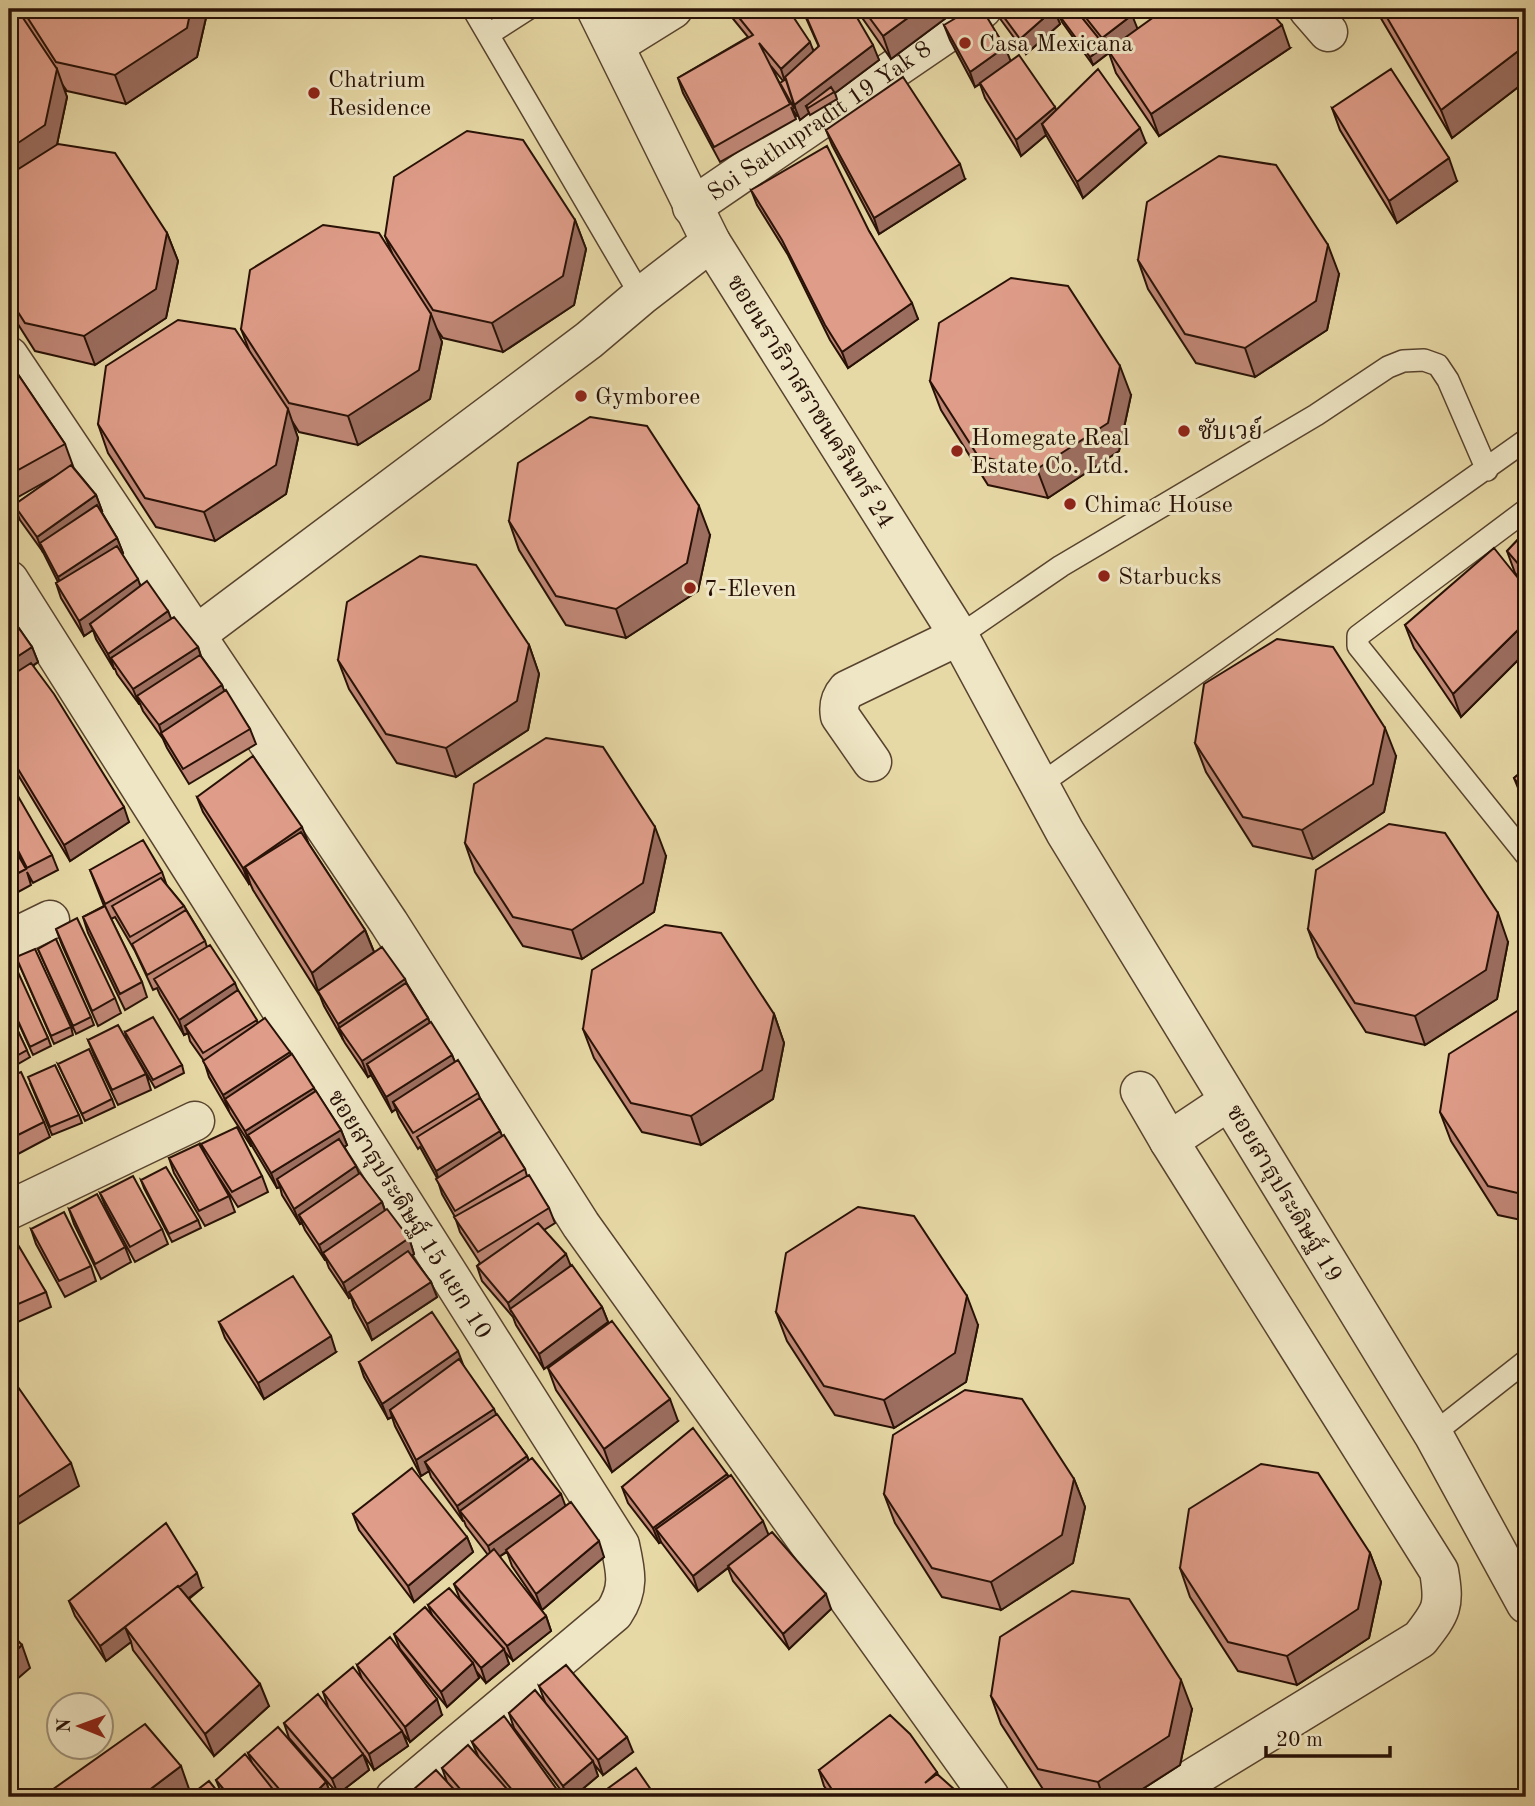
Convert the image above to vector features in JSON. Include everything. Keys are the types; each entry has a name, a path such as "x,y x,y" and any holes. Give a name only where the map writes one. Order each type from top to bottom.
{"street":[{"name":"ซอยนราธิวาสราชนครินทร์ 24","path":"596,9 711,242 959,636 1038,786"},
{"path":"615,45 673,9"},
{"name":"Soi Sathupradit 19 Yak 8","path":"692,207 982,9"},
{"path":"197,634 589,340 711,242"},
{"path":"9,356 389,923 581,1224 990,1797"},
{"name":"ซอยสาธุประดิษฐ์ 15 แยก 10","path":"9,580 620,1545 626,1572 623,1599 614,1613 395,1797"},
{"path":"872,762 839,716 838,708 842,696 847,690 959,636"},
{"name":"ซอยสาธุประดิษฐ์ 19","path":"1038,786 1433,1434 1526,1604"},
{"path":"9,940 50,920"},
{"path":"1140,1091 1168,1141 1439,1571 1444,1597 1437,1617 1420,1639 1162,1797"},
{"path":"1168,1141 1229,1101"},
{"path":"9,1210 195,1121"}],"lane":[{"path":"473,9 641,296"},
{"path":"489,34 528,9"},
{"path":"959,636 1061,566 1316,415 1403,360 1424,360 1438,365 1448,380 1487,470"},
{"path":"1038,786 1526,440"},
{"path":"1526,510 1358,636 1358,646 1526,855"},
{"path":"1433,1434 1526,1362"}],"building":[{"path":"9,9 17,9 57,69 45,125 9,149"},
{"path":"22,9 191,9 187,28 115,75 56,62"},
{"path":"732,9 788,9 810,42 781,69 759,43 790,104 714,147 678,78 753,35"},
{"path":"803,9 852,9 873,45 794,105 785,77 819,46"},
{"path":"863,9 920,9 883,36"},
{"path":"971,9 982,9 1005,47 970,72 944,25"},
{"path":"998,9 1054,9 1020,39"},
{"path":"1068,9 1075,9 1105,46 1090,57 1059,15"},
{"path":"1079,9 1127,9 1132,15 1102,38"},
{"path":"1165,9 1268,9 1282,25 1151,114 1108,50"},
{"path":"1382,9 1526,9 1526,45 1441,110"},
{"path":"1019,55 1055,107 1016,140 980,83"},
{"path":"1098,69 1140,128 1077,182 1042,124"},
{"path":"1391,69 1449,158 1389,201 1332,108"},
{"path":"903,77 960,164 874,218 826,130"},
{"path":"786,79 795,107 794,108 780,83"},
{"path":"831,87 834,92 808,108 806,106"},
{"path":"467,131 523,140 575,220 563,276 492,323 433,310 385,236 394,177"},
{"path":"58,144 115,153 167,233 156,289 84,336 25,323 9,298 9,175"},
{"path":"827,146 869,231 912,303 842,352 825,325 782,240 751,190"},
{"path":"1219,156 1276,165 1328,245 1316,301 1245,348 1185,334 1138,260 1147,202"},
{"path":"323,225 379,233 431,314 419,370 348,416 289,403 241,329 250,270"},
{"path":"1011,278 1068,286 1120,366 1108,423 1037,469 978,456 930,381 939,323"},
{"path":"178,320 235,329 288,409 276,465 204,512 145,498 98,424 106,366"},
{"path":"9,361 65,444 9,475"},
{"path":"590,417 647,426 699,506 687,563 616,609 556,596 509,521 518,463"},
{"path":"71,465 96,495 37,537 14,505"},
{"path":"97,505 117,538 58,577 40,543"},
{"path":"1526,531 1526,573 1507,551"},
{"path":"117,546 138,579 79,621 56,583"},
{"path":"1494,548 1526,588 1526,622 1453,694 1405,625"},
{"path":"420,556 476,565 529,645 517,701 446,748 386,734 338,660 347,602"},
{"path":"147,581 168,611 108,654 90,624"},
{"path":"9,614 32,647 9,662"},
{"path":"174,617 198,647 133,689 111,658"},
{"path":"1277,639 1333,647 1385,728 1373,784 1302,830 1243,817 1195,743 1204,684"},
{"path":"200,655 222,685 159,725 137,696"},
{"path":"31,663 54,694 124,807 64,845 9,754 9,677"},
{"path":"226,690 250,729 183,769 161,733"},
{"path":"546,738 603,747 655,827 643,883 572,930 513,917 465,843 474,784"},
{"path":"253,756 302,827 243,868 197,797"},
{"path":"1526,768 1526,795 1514,778"},
{"path":"15,791 52,855 27,868 9,833 9,795"},
{"path":"1389,824 1445,833 1498,913 1486,970 1415,1016 1355,1003 1308,929 1316,870"},
{"path":"301,832 365,930 312,973 245,867"},
{"path":"9,839 26,869 9,878"},
{"path":"143,840 162,872 105,904 90,870"},
{"path":"161,878 184,906 130,937 112,906"},
{"path":"105,906 142,982 120,994 83,917"},
{"path":"186,910 205,941 147,975 132,944"},
{"path":"77,918 115,998 92,1011 56,929"},
{"path":"665,925 721,933 774,1014 762,1070 691,1116 631,1103 583,1029 592,970"},
{"path":"56,939 91,1017 73,1026 38,949"},
{"path":"210,945 235,983 179,1020 154,979"},
{"path":"382,947 405,979 338,1024 318,991"},
{"path":"35,949 71,1027 51,1036 16,957"},
{"path":"12,959 48,1038 30,1047 9,1001 9,961"},
{"path":"406,983 428,1018 362,1061 339,1028"},
{"path":"238,990 257,1020 203,1053 185,1026"},
{"path":"1522,1008 1526,1009 1526,1195 1488,1186 1440,1112 1449,1054"},
{"path":"9,1012 27,1050 9,1060"},
{"path":"153,1017 182,1065 153,1080 125,1032"},
{"path":"265,1018 290,1052 223,1095 203,1061"},
{"path":"431,1022 452,1055 386,1097 367,1064"},
{"path":"118,1025 146,1074 112,1090 88,1040"},
{"path":"89,1049 112,1099 82,1114 58,1064"},
{"path":"292,1054 314,1088 245,1131 225,1099"},
{"path":"458,1060 478,1093 413,1133 393,1102"},
{"path":"55,1065 79,1115 50,1127 28,1077"},
{"path":"21,1072 44,1122 12,1138 9,1130 9,1077"},
{"path":"316,1091 341,1130 271,1173 248,1135"},
{"path":"480,1098 500,1131 436,1171 417,1137"},
{"path":"237,1127 262,1176 232,1192 201,1144"},
{"path":"504,1135 525,1169 455,1211 436,1179"},
{"path":"339,1139 356,1166 294,1209 277,1179"},
{"path":"199,1144 229,1196 199,1211 169,1158"},
{"path":"166,1167 198,1220 169,1234 141,1180"},
{"path":"360,1173 382,1202 319,1245 299,1215"},
{"path":"529,1175 549,1208 478,1252 454,1217"},
{"path":"133,1176 162,1229 130,1247 100,1193"},
{"path":"97,1194 125,1247 95,1264 69,1209"},
{"path":"858,1207 914,1216 967,1296 955,1353 884,1400 824,1386 776,1312 786,1253"},
{"path":"387,1209 409,1238 343,1283 323,1253"},
{"path":"64,1212 91,1266 59,1281 31,1229"},
{"path":"538,1223 566,1254 508,1303 477,1266"},
{"path":"14,1238 46,1292 9,1308 9,1241"},
{"path":"408,1251 431,1282 367,1324 349,1292"},
{"path":"572,1265 602,1307 539,1354 510,1309"},
{"path":"293,1276 331,1336 258,1383 219,1322"},
{"path":"432,1312 458,1351 382,1404 359,1362"},
{"path":"612,1321 670,1399 604,1449 548,1368"},
{"path":"459,1359 494,1409 416,1460 390,1410"},
{"path":"11,1377 71,1463 9,1503 9,1378"},
{"path":"965,1390 1022,1399 1074,1479 1062,1535 991,1582 932,1568 884,1494 893,1435"},
{"path":"497,1414 527,1456 457,1506 425,1462"},
{"path":"693,1428 727,1474 653,1528 622,1487"},
{"path":"532,1458 561,1494 488,1546 460,1511"},
{"path":"1261,1464 1318,1473 1370,1553 1358,1609 1287,1656 1228,1642 1180,1568 1189,1509"},
{"path":"412,1468 467,1537 408,1586 353,1514"},
{"path":"731,1475 763,1521 693,1576 656,1529"},
{"path":"571,1502 599,1541 536,1594 506,1550"},
{"path":"166,1523 197,1573 100,1646 69,1601"},
{"path":"772,1532 826,1594 783,1634 728,1566"},
{"path":"494,1549 546,1616 507,1646 454,1584"},
{"path":"178,1586 260,1684 205,1734 125,1627"},
{"path":"449,1588 504,1649 481,1668 428,1605"},
{"path":"1072,1591 1129,1599 1181,1680 1169,1736 1098,1782 1038,1769 991,1696 1000,1637"},
{"path":"425,1607 473,1663 441,1692 394,1634"},
{"path":"9,1631 22,1645 9,1657"},
{"path":"390,1637 437,1699 405,1727 357,1665"},
{"path":"566,1665 627,1737 598,1760 539,1686"},
{"path":"353,1667 402,1731 369,1754 323,1692"},
{"path":"535,1690 593,1761 563,1786 509,1713"},
{"path":"318,1694 363,1754 332,1779 284,1723"},
{"path":"890,1715 910,1734 937,1772 925,1783 937,1774 960,1797 837,1797 819,1770"},
{"path":"504,1716 558,1791 550,1797 518,1797 472,1742"},
{"path":"145,1724 181,1766 140,1797 42,1797 94,1760 116,1760 116,1745"},
{"path":"278,1727 326,1782 311,1797 286,1797 248,1753"},
{"path":"468,1745 514,1797 467,1797 442,1768"},
{"path":"245,1754 279,1797 230,1797 216,1780"},
{"path":"636,1768 656,1797 596,1797"},
{"path":"436,1770 461,1797 407,1795"},
{"path":"209,1781 222,1797 188,1797"}],"place":[{"name":"Casa Mexicana","path":"965,43"},
{"name":"Chatrium Residence","path":"314,93"},
{"name":"Gymboree","path":"581,396"},
{"name":"ซับเวย์","path":"1184,431"},
{"name":"Homegate Real Estate Co. Ltd.","path":"957,451"},
{"name":"Chimac House","path":"1070,504"},
{"name":"Starbucks","path":"1104,576"},
{"name":"7-Eleven","path":"690,588"}]}
